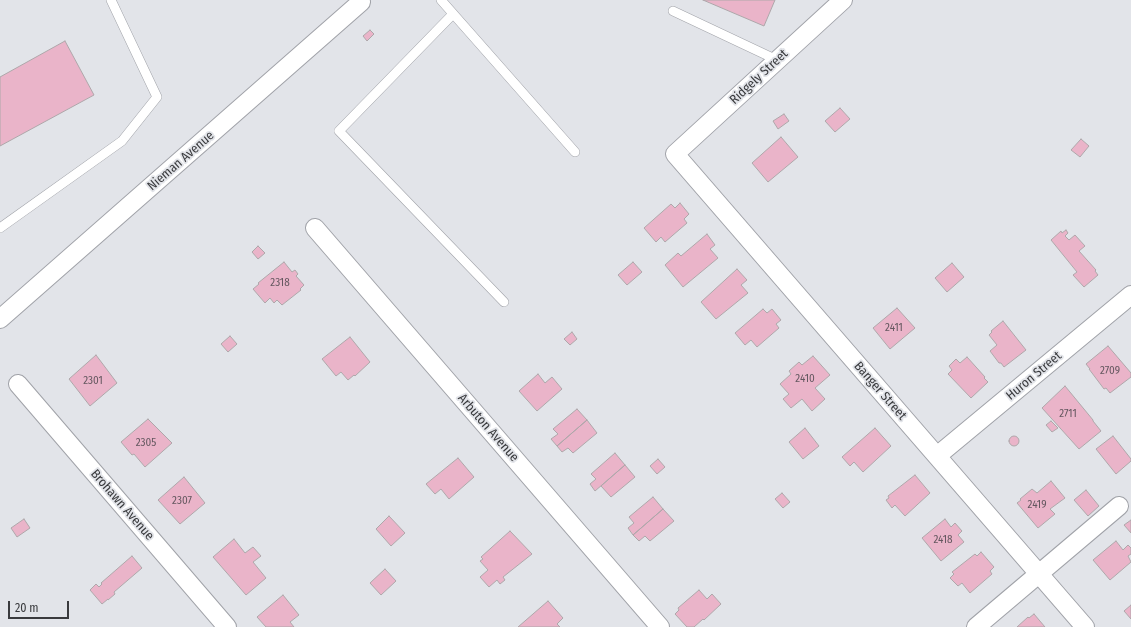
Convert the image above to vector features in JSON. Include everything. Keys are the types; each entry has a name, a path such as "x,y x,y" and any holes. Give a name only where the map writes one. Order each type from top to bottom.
{"street":[{"name":"Ridgely Street","path":"675,154 843,0"},
{"name":"Nieman Avenue","path":"0,319 363,1"},
{"name":"Banger Street","path":"675,154 1085,627"},
{"name":"Arbuton Avenue","path":"315,228 660,627"},
{"name":"Huron Street","path":"937,456 1131,295"},
{"name":"Brohawn Avenue","path":"18,384 227,627"},
{"path":"976,627 1119,506"}],"lane":[{"path":"0,228 122,141 156,97 111,0"},
{"path":"441,0 574,152"},
{"path":"673,11 777,60"},
{"path":"453,14 339,131 504,302"}],"building":[{"path":"703,0 775,0 764,26"},
{"path":"370,30 374,34 367,41 363,36"},
{"path":"65,41 94,95 0,146 0,77"},
{"path":"840,108 850,119 835,132 825,121"},
{"path":"784,114 789,121 778,129 773,121"},
{"path":"781,137 798,157 768,182 752,163"},
{"path":"1081,139 1089,146 1080,157 1071,150"},
{"path":"680,203 689,214 684,219 687,223 665,242 661,237 656,242 644,228 671,204 675,208"},
{"path":"1066,230 1068,233 1065,236 1069,240 1075,235 1085,246 1079,251 1096,270 1095,271 1098,275 1084,287 1073,275 1077,272 1051,240 1061,231 1062,233"},
{"path":"707,234 715,245 710,249 718,258 683,287 665,265 678,253 681,256"},
{"path":"258,246 265,253 258,259 252,252"},
{"path":"284,262 292,272 295,270 298,274 296,276 304,285 300,289 301,290 282,305 277,300 274,303 270,298 265,303 253,289 259,284 258,283"},
{"path":"633,262 642,272 627,285 618,275"},
{"path":"952,263 964,277 947,292 935,278"},
{"path":"737,269 747,280 741,285 748,293 716,319 701,302"},
{"path":"897,308 915,328 890,349 873,328"},
{"path":"763,309 767,313 772,309 781,320 776,324 779,328 757,347 751,340 745,345 735,333"},
{"path":"1003,321 1026,350 1004,367 990,351 997,345 989,335 992,332 991,331"},
{"path":"572,332 577,339 570,345 564,339"},
{"path":"230,336 237,344 228,352 221,344"},
{"path":"350,337 370,362 355,376 354,375 348,380 341,372 336,376 322,359"},
{"path":"1108,346 1131,373 1131,377 1110,393 1106,388 1104,389 1086,364"},
{"path":"96,355 117,383 90,406 69,379"},
{"path":"813,356 830,375 815,388 825,399 812,411 802,399 791,408 783,399 789,394 780,384 791,374 789,371 799,362 802,365"},
{"path":"967,357 988,382 971,398 948,374 952,370 949,366 956,359 960,363"},
{"path":"538,374 545,383 552,377 562,389 537,411 519,391"},
{"path":"1065,386 1101,431 1079,449 1042,408"},
{"path":"577,409 587,420 557,446 551,439 558,434 553,429"},
{"path":"148,419 172,443 145,467 121,442"},
{"path":"587,420 597,433 573,453 568,448 562,452 557,446"},
{"path":"1051,421 1058,428 1052,432 1046,425"},
{"path":"805,428 819,446 803,459 789,442"},
{"path":"875,428 891,446 863,472 854,462 850,466 842,457"},
{"path":"1012,436 1016,436 1019,441 1016,446 1012,446 1009,443 1009,439"},
{"path":"1113,436 1131,459 1131,461 1116,474 1096,449"},
{"path":"615,453 625,465 595,491 590,484 596,479 591,474"},
{"path":"458,458 474,477 449,499 441,489 435,494 426,484"},
{"path":"658,459 665,467 657,474 650,466"},
{"path":"625,465 635,477 611,497 601,486"},
{"path":"915,475 930,493 905,516 895,505 892,508 886,500 889,498 888,496"},
{"path":"184,477 205,503 180,524 158,500"},
{"path":"1051,481 1065,498 1050,509 1055,514 1038,528 1017,503 1032,489 1037,493"},
{"path":"1086,490 1099,506 1088,516 1074,500"},
{"path":"782,493 790,502 783,508 775,499"},
{"path":"653,497 663,509 633,535 628,528 634,523 629,517"},
{"path":"663,509 674,521 650,541 645,536 639,541 633,535"},
{"path":"389,516 405,533 391,546 376,529"},
{"path":"24,519 30,528 17,537 11,528"},
{"path":"945,519 951,527 955,523 962,531 958,535 964,542 941,561 922,538"},
{"path":"1131,520 1131,533 1124,525"},
{"path":"510,531 532,554 503,577 505,580 500,584 497,580 489,587 480,577 488,570 480,561 483,559 481,557"},
{"path":"234,539 245,553 253,547 261,556 253,562 266,578 246,595 213,557"},
{"path":"1116,541 1123,550 1128,545 1131,548 1131,554 1128,556 1131,562 1110,580 1093,560"},
{"path":"981,552 994,567 990,571 992,574 970,593 962,583 958,586 950,578 954,574 952,572 975,554 977,556"},
{"path":"132,556 142,568 114,592 115,594 102,604 90,590 96,584 99,587 102,584 101,583"},
{"path":"385,569 396,581 381,595 370,583"},
{"path":"699,590 707,599 712,594 721,604 694,627 687,627 675,614 679,610 678,608"},
{"path":"283,595 299,615 290,622 294,627 266,627 257,617"},
{"path":"548,601 563,618 557,624 560,627 518,627"},
{"path":"1131,605 1131,619 1124,611"},
{"path":"1034,614 1045,627 1017,627 1028,617 1029,618"}]}
